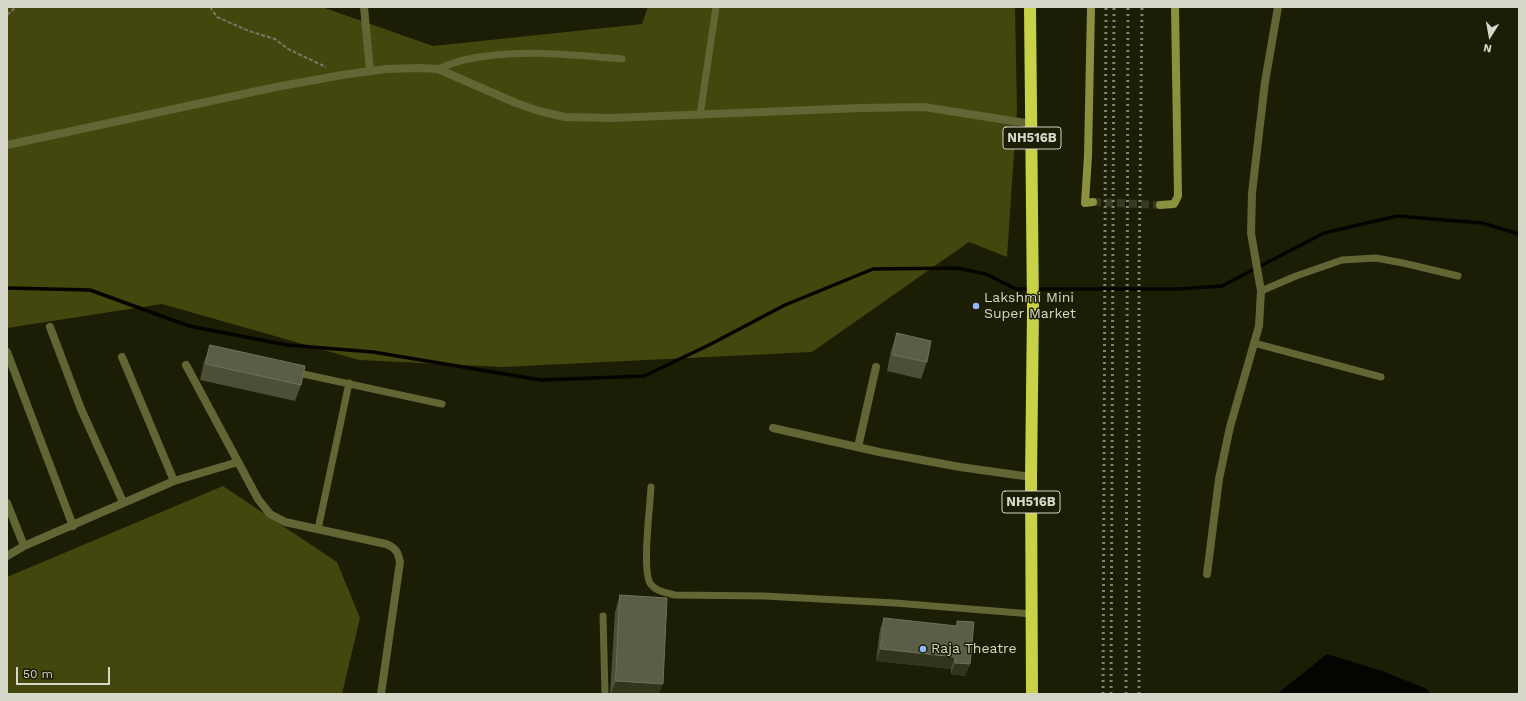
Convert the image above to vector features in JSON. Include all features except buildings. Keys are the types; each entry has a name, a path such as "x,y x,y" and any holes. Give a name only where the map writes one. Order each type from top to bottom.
{"highway":[{"name":"NH516B","path":"1030,7 1033,310 1031,477 1032,694"}],"street":[{"path":"364,7 370,71"},
{"path":"1091,7 1088,156 1085,203 1093,202"},
{"path":"1160,205 1174,204 1178,196 1175,7"},
{"path":"1206,574 1219,479 1230,427 1259,326 1261,291 1251,233 1252,194 1265,82 1278,7"},
{"path":"7,145 268,89 342,75 370,71 419,68 438,69 516,103 539,111 565,117 612,118 861,108 924,107 1032,124"},
{"path":"50,327 81,408 123,502"},
{"path":"7,352 73,526"},
{"path":"122,357 174,481"},
{"path":"186,365 258,499 270,514 285,522 386,544 394,547 398,553 400,562 381,694"},
{"path":"858,447 876,367"},
{"path":"773,428 858,447 960,467 1031,477"},
{"path":"7,556 24,546 174,481 238,462"},
{"path":"7,504 24,546"}],"lane":[{"path":"700,115 716,7"},
{"path":"438,69 462,60 521,54 622,59"},
{"path":"1261,291 1296,276 1342,260 1376,258 1458,276"},
{"path":"1254,343 1381,377"},
{"path":"290,371 442,404"},
{"path":"318,528 349,383"},
{"path":"651,487 646,568 650,584 661,592 675,595 764,596 895,603 1032,614"},
{"path":"604,616 605,694"}],"path":[{"path":"7,15 16,7"},
{"path":"210,7 217,17 249,31 275,39 288,49 342,75"}],"shaded area":[{"path":"7,7 322,7 433,46 642,24 648,7 1015,7 1017,110 1007,257 969,242 812,352 502,367 359,360 162,304 7,328"},
{"path":"223,486 337,562 360,618 342,694 7,694 7,577"},
{"path":"1327,654 1382,671 1427,689 1430,694 1277,694"}],"waterway":[{"path":"7,288 90,290 189,326 287,345 373,352 541,380 644,376 709,345 785,305 873,269 957,268 986,274 1016,289 1178,289 1222,286 1324,233 1397,216 1482,223 1519,234"}],"tunnel":[{"path":"1093,202 1160,205"}],"railway":[{"path":"1103,694 1106,7"},
{"path":"1111,694 1114,7"},
{"path":"1126,694 1128,7"},
{"path":"1139,694 1139,281 1142,7"}],"place":[{"name":"Lakshmi Mini Super Market","path":"976,306"},
{"name":"Raja Theatre","path":"923,649"}]}
